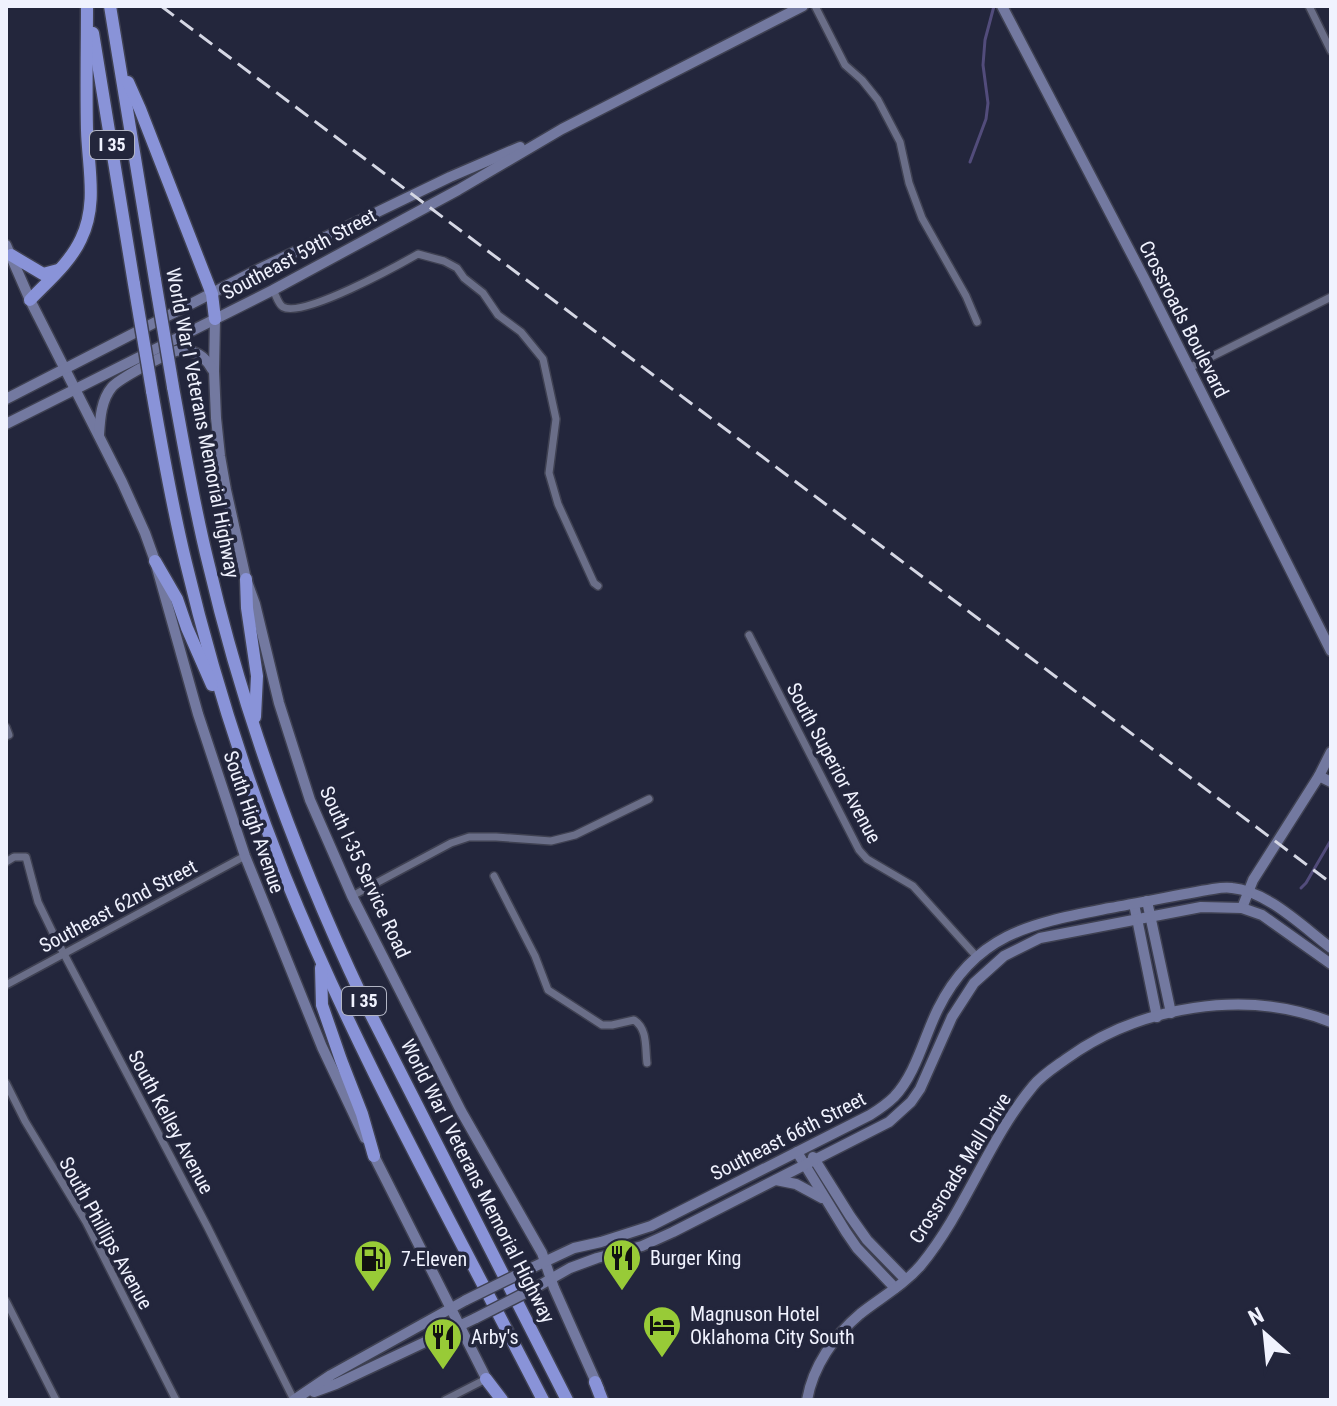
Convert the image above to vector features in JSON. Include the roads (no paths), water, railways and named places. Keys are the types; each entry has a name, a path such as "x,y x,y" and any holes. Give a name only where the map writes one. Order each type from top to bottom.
{"highway":[{"path":"30,300 80,242 90,212 88,6"},
{"name":"World War I Veterans Memorial Highway","path":"88,6 176,520 201,625 234,734 279,860 342,1009 543,1400"},
{"name":"World War I Veterans Memorial Highway","path":"110,6 187,467 209,566 255,728 293,835 337,943 567,1400"},
{"path":"121,69 140,109 212,294 215,319"},
{"path":"8,250 43,274 59,270"},
{"path":"155,561 177,599 234,734"},
{"path":"246,579 257,676 255,728"},
{"path":"320,961 322,1005 374,1156"},
{"path":"486,1379 500,1400"},
{"path":"595,1382 604,1400"}],"main road":[{"name":"Crossroads Boulevard","path":"1002,6 1331,651"},
{"name":"Southeast 59th Street","path":"6,424 273,290 458,190 562,129 801,7"},
{"name":"Southeast 59th Street","path":"6,399 450,177 562,129"},
{"name":"South High Avenue","path":"8,250 136,510 155,561 198,714 245,856 322,1047 486,1379"},
{"name":"South I-35 Service Road","path":"215,319 214,371 220,456 246,579 279,703 310,800 352,896 461,1111 544,1261 595,1382"},
{"path":"99,435 106,396 111,388 131,373 177,351 187,350 206,360 214,371"},
{"path":"1331,752 1267,857 1242,908 1262,915 1331,964"},
{"path":"1319,776 1331,782"},
{"name":"Southeast 66th Street","path":"294,1400 331,1375 466,1300 544,1261 574,1248 651,1226 870,1115 894,1097 910,1073 945,997 963,972 977,957 1008,936 1039,923 1147,901 1213,889 1249,891"},
{"path":"1249,891 1267,900 1331,948"},
{"path":"1147,901 1171,1013"},
{"path":"1134,904 1157,1017"},
{"name":"Southeast 66th Street","path":"294,1400 336,1384 476,1318 570,1268 642,1246 889,1122 911,1102 964,996 989,967 1004,956 1040,938 1201,907 1242,908"},
{"name":"Crossroads Mall Drive","path":"807,1400 809,1387 838,1334 918,1268 936,1245 1013,1112 1035,1083 1084,1046 1118,1029 1171,1013 1216,1005 1274,1007 1331,1022"},
{"path":"802,1149 816,1160 867,1240 905,1279"},
{"path":"802,1149 805,1165 857,1248 895,1288"},
{"path":"776,1180 807,1188 828,1203"}],"street":[{"path":"815,6 845,65 878,100 900,142 909,183 922,218 966,296 977,322"},
{"path":"1309,6 1328,39 1331,51"},
{"path":"273,290 283,307 296,309 344,292 418,254 457,268 483,293 498,315 521,332 543,359 556,419 549,473 558,504 588,571 598,586"},
{"path":"1189,368 1331,297"},
{"name":"South Superior Avenue","path":"749,635 859,850 867,859 913,886 977,957"},
{"path":"352,896 451,843 469,837 551,841 575,835 649,799"},
{"name":"Southeast 62nd Street","path":"6,985 245,856"},
{"name":"South Kelley Avenue","path":"6,862 14,857 26,857 38,902 294,1400"},
{"path":"494,876 535,956 548,990 602,1025 634,1020 640,1024 647,1063"},
{"name":"South Phillips Avenue","path":"6,1083 25,1121 86,1222 176,1400"},
{"path":"6,1301 56,1400"},
{"path":"445,1400 486,1379"}],"waterway":[{"path":"970,162 986,119 988,103 983,65 985,40 994,6"},
{"path":"1301,888 1331,840"}],"railway":[{"path":"161,6 1331,883"}],"place":[{"name":"Burger King","path":"622,1292"},
{"name":"7-Eleven","path":"373,1293"},
{"name":"Magnuson Hotel Oklahoma City South","path":"662,1359"},
{"name":"Arby's","path":"443,1371"}]}
